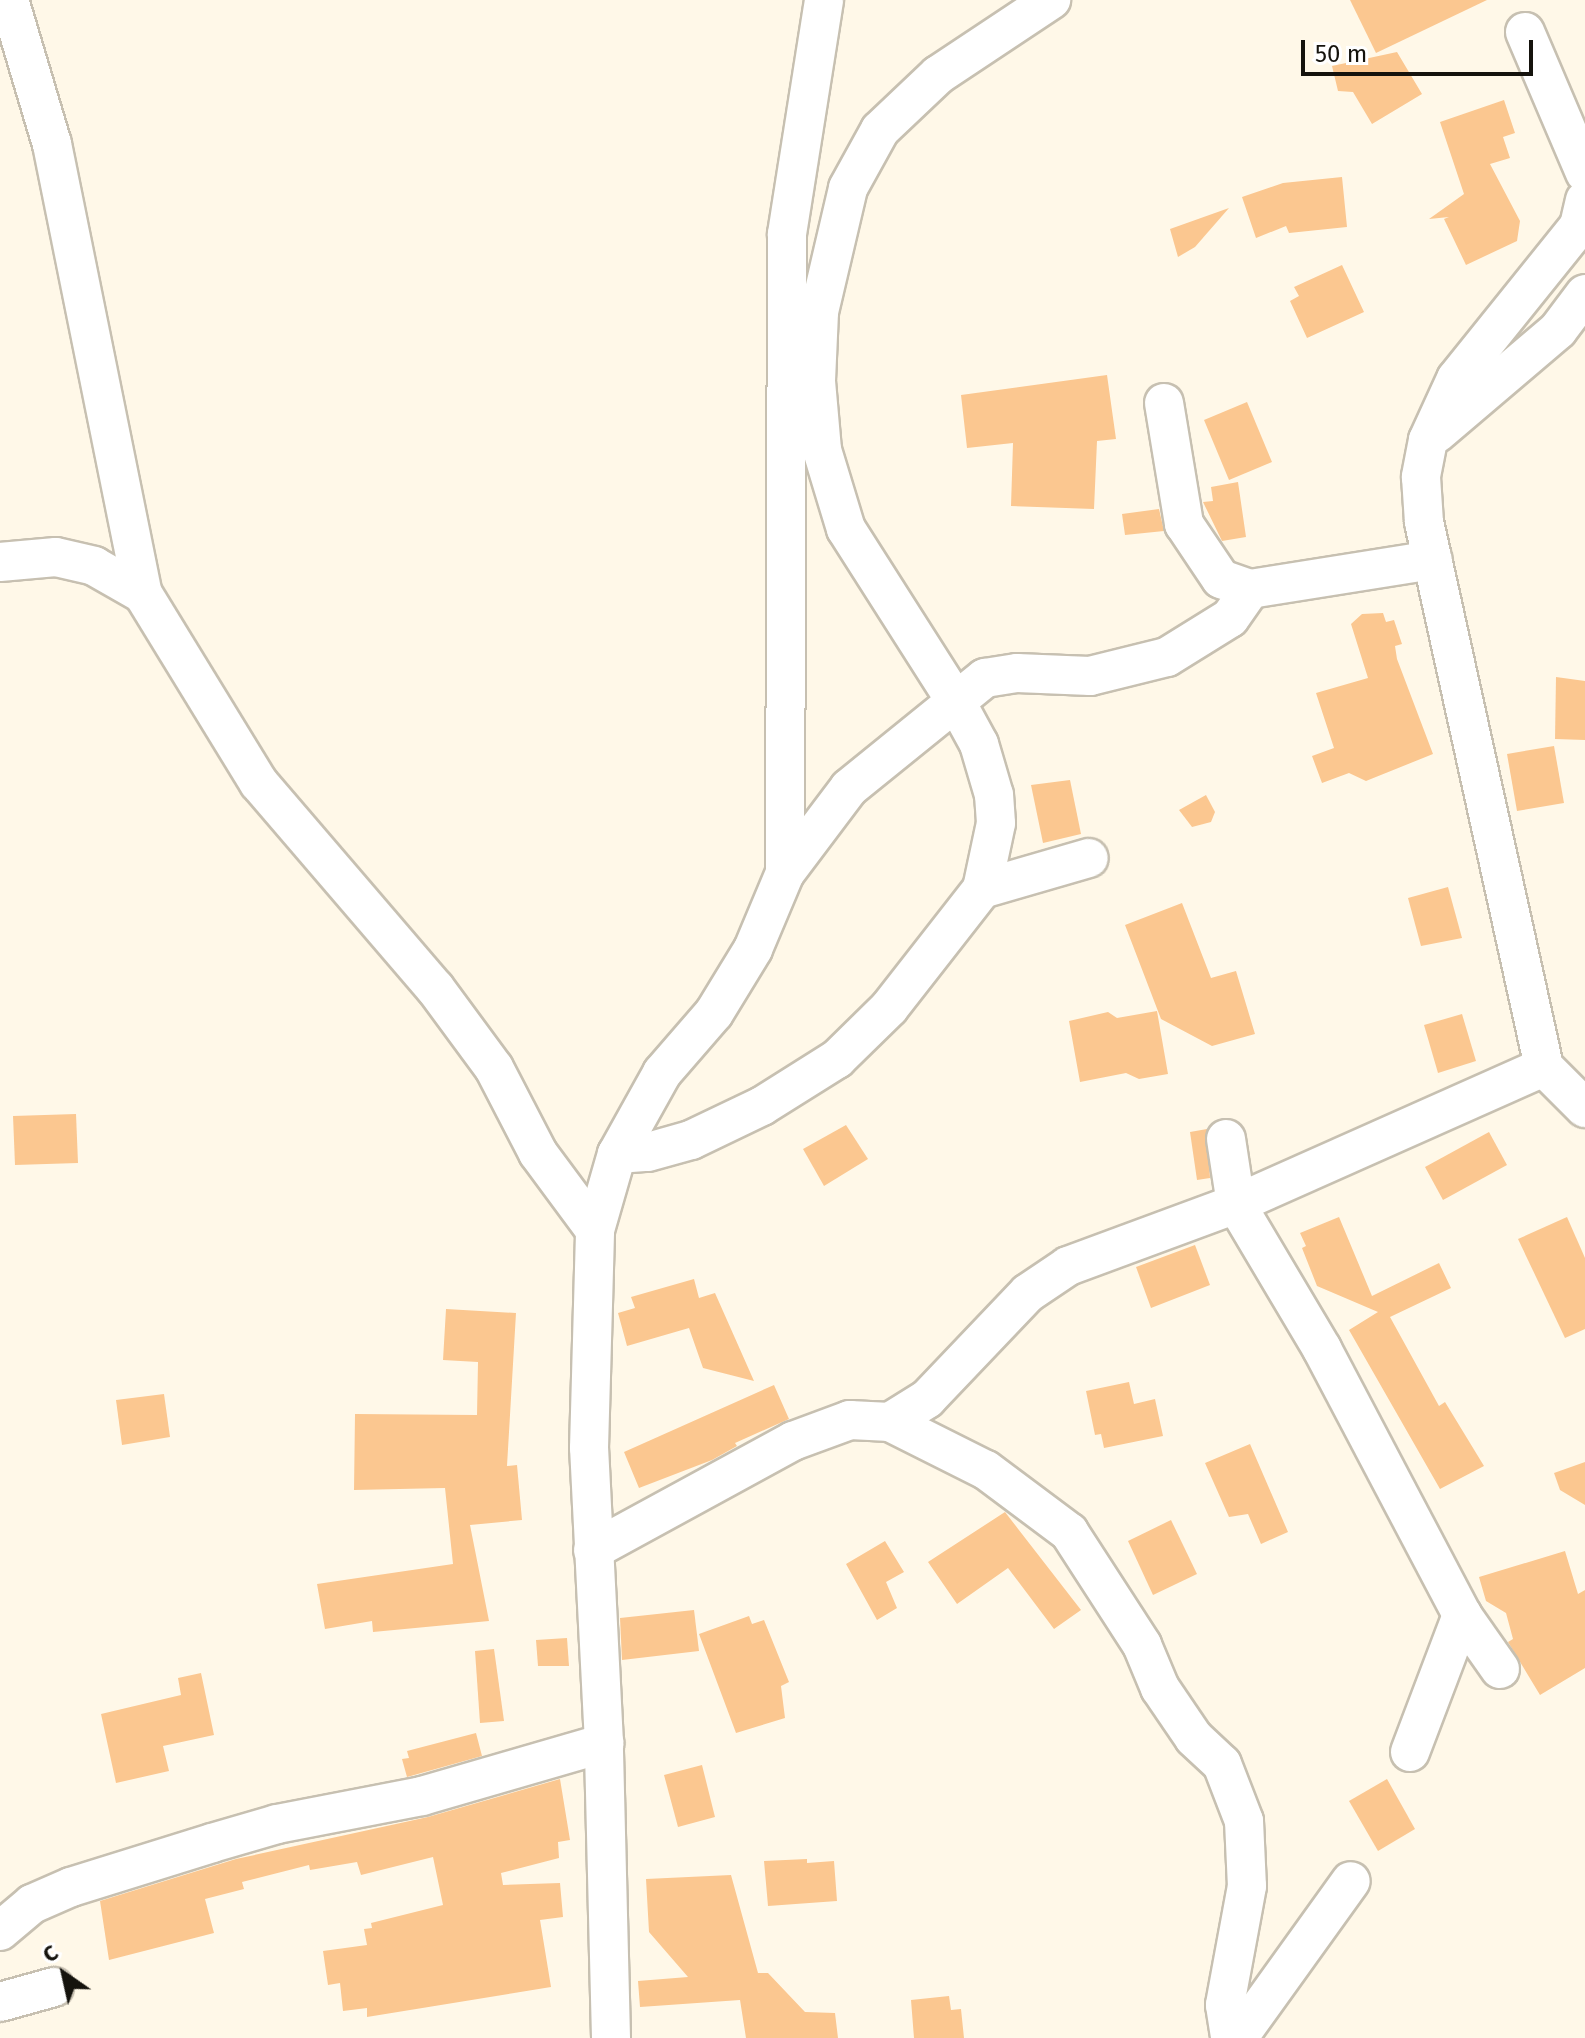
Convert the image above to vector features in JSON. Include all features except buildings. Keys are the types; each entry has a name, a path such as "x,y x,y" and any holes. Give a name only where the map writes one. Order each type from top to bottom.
{"street":[{"path":"9,0 52,144 143,594 259,783 435,988 494,1068 538,1153 595,1230"},
{"path":"785,873 787,234 824,0"},
{"path":"617,1154 648,1152 691,1140 762,1106 837,1059 889,1008 982,889 996,823 994,795 979,744 955,700 846,529 822,450 816,381 819,312 848,188 880,130 938,75 1050,0"},
{"path":"1525,32 1585,173"},
{"path":"1585,200 1579,226 1456,379 1428,440 1421,477 1433,560 1544,1067 1585,1108"},
{"path":"1428,440 1558,330 1585,294"},
{"path":"1164,403 1184,524 1221,579 1250,589 1433,560"},
{"path":"0,562 56,557 94,566 143,594"},
{"path":"611,2038 604,1743 589,1448 595,1230 617,1154 662,1073 714,1013 753,949 785,873 849,788 985,678 1017,673 1090,676 1167,657 1230,618 1250,589"},
{"path":"982,889 1089,858"},
{"path":"890,1422 927,1399 1028,1293 1068,1266 1236,1204 1544,1067"},
{"path":"1226,1139 1236,1204 1322,1349 1462,1615 1500,1669"},
{"path":"593,1550 793,1441 850,1420 890,1422 986,1470 1069,1532 1142,1645 1160,1688 1194,1738 1222,1764 1244,1821 1247,1886 1225,2005 1230,2038"},
{"path":"1410,1752 1462,1615"},
{"path":"0,1931 32,1904 71,1887 212,1843 277,1824 422,1796 604,1743"},
{"path":"1238,2038 1351,1881"},
{"path":"0,2002 54,1987"}]}
